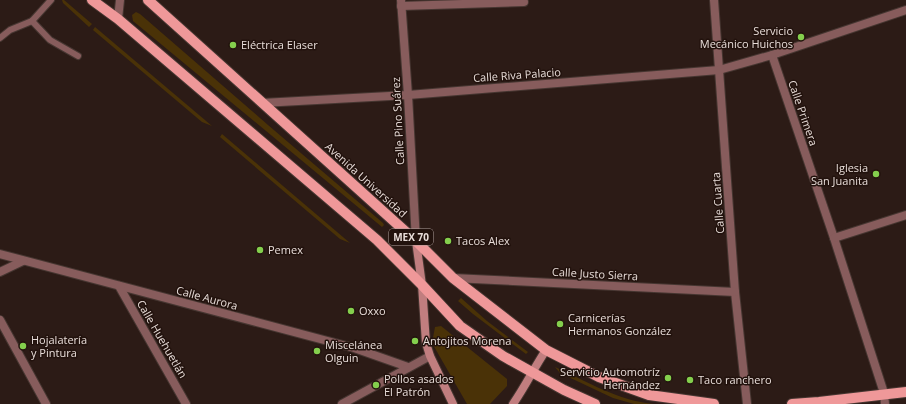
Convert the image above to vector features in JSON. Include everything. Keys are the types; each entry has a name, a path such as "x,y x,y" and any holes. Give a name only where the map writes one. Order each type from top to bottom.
{"main road":[{"name":"MEX 70","path":"92,0 118,20 377,240 460,326 503,356 564,390 595,404"},
{"name":"Avenida Universidad","path":"148,0 416,242 453,278 546,350 599,376 649,395 714,404"},
{"path":"416,242 422,285 426,343 430,356 453,404"},
{"path":"513,404 546,350"},
{"path":"792,404 819,402 884,393 906,392"}],"street":[{"path":"118,20 120,0"},
{"name":"Calle Cuarta","path":"714,0 735,292 747,404"},
{"path":"401,3 524,2"},
{"name":"Calle Pino Suárez","path":"401,3 408,95 416,242"},
{"path":"772,55 906,10"},
{"name":"Calle Riva Palacio","path":"262,103 408,95 719,70 772,55"},
{"name":"Calle Primera","path":"772,55 834,238 884,393 885,404"},
{"path":"834,238 906,215"},
{"name":"Calle Aurora","path":"0,254 354,348 408,367"},
{"path":"0,272 23,261"},
{"name":"Calle Justo Sierra","path":"453,278 735,292"},
{"name":"Calle Huehuetlán","path":"119,286 186,404"},
{"path":"0,320 46,404"},
{"path":"342,404 430,356"}],"lane":[{"path":"0,38 10,30 32,21 51,0"},
{"path":"32,21 50,40 78,56"}],"shaded area":[{"path":"62,0 64,0 92,24 89,27 63,3"},
{"path":"136,12 384,225 382,227 133,21 132,15"},
{"path":"95,27 212,126 202,122 93,30"},
{"path":"222,134 350,243 340,239 220,137"},
{"path":"461,298 487,321 528,352 526,354 473,314 458,301"},
{"path":"441,326 507,379 507,386 490,404 467,404 432,343 435,327"},
{"path":"555,367 615,395 654,404 634,404 613,398 560,373"}],"place":[{"name":"Servicio Mecánico Huichos","path":"801,37"},
{"name":"Eléctrica Elaser","path":"233,45"},
{"name":"Iglesia San Juanita","path":"876,174"},
{"name":"Tacos Alex","path":"448,241"},
{"name":"Pemex","path":"260,250"},
{"name":"Oxxo","path":"351,311"},
{"name":"Carnicerías Hermanos González","path":"560,324"},
{"name":"Antojitos Morena","path":"415,341"},
{"name":"Hojalatería y Pintura","path":"23,346"},
{"name":"Miscelánea Olguin","path":"317,351"},
{"name":"Servicio Automotríz Hernández","path":"668,378"},
{"name":"Taco ranchero","path":"690,380"},
{"name":"Pollos asados El Patrón","path":"376,385"}]}
